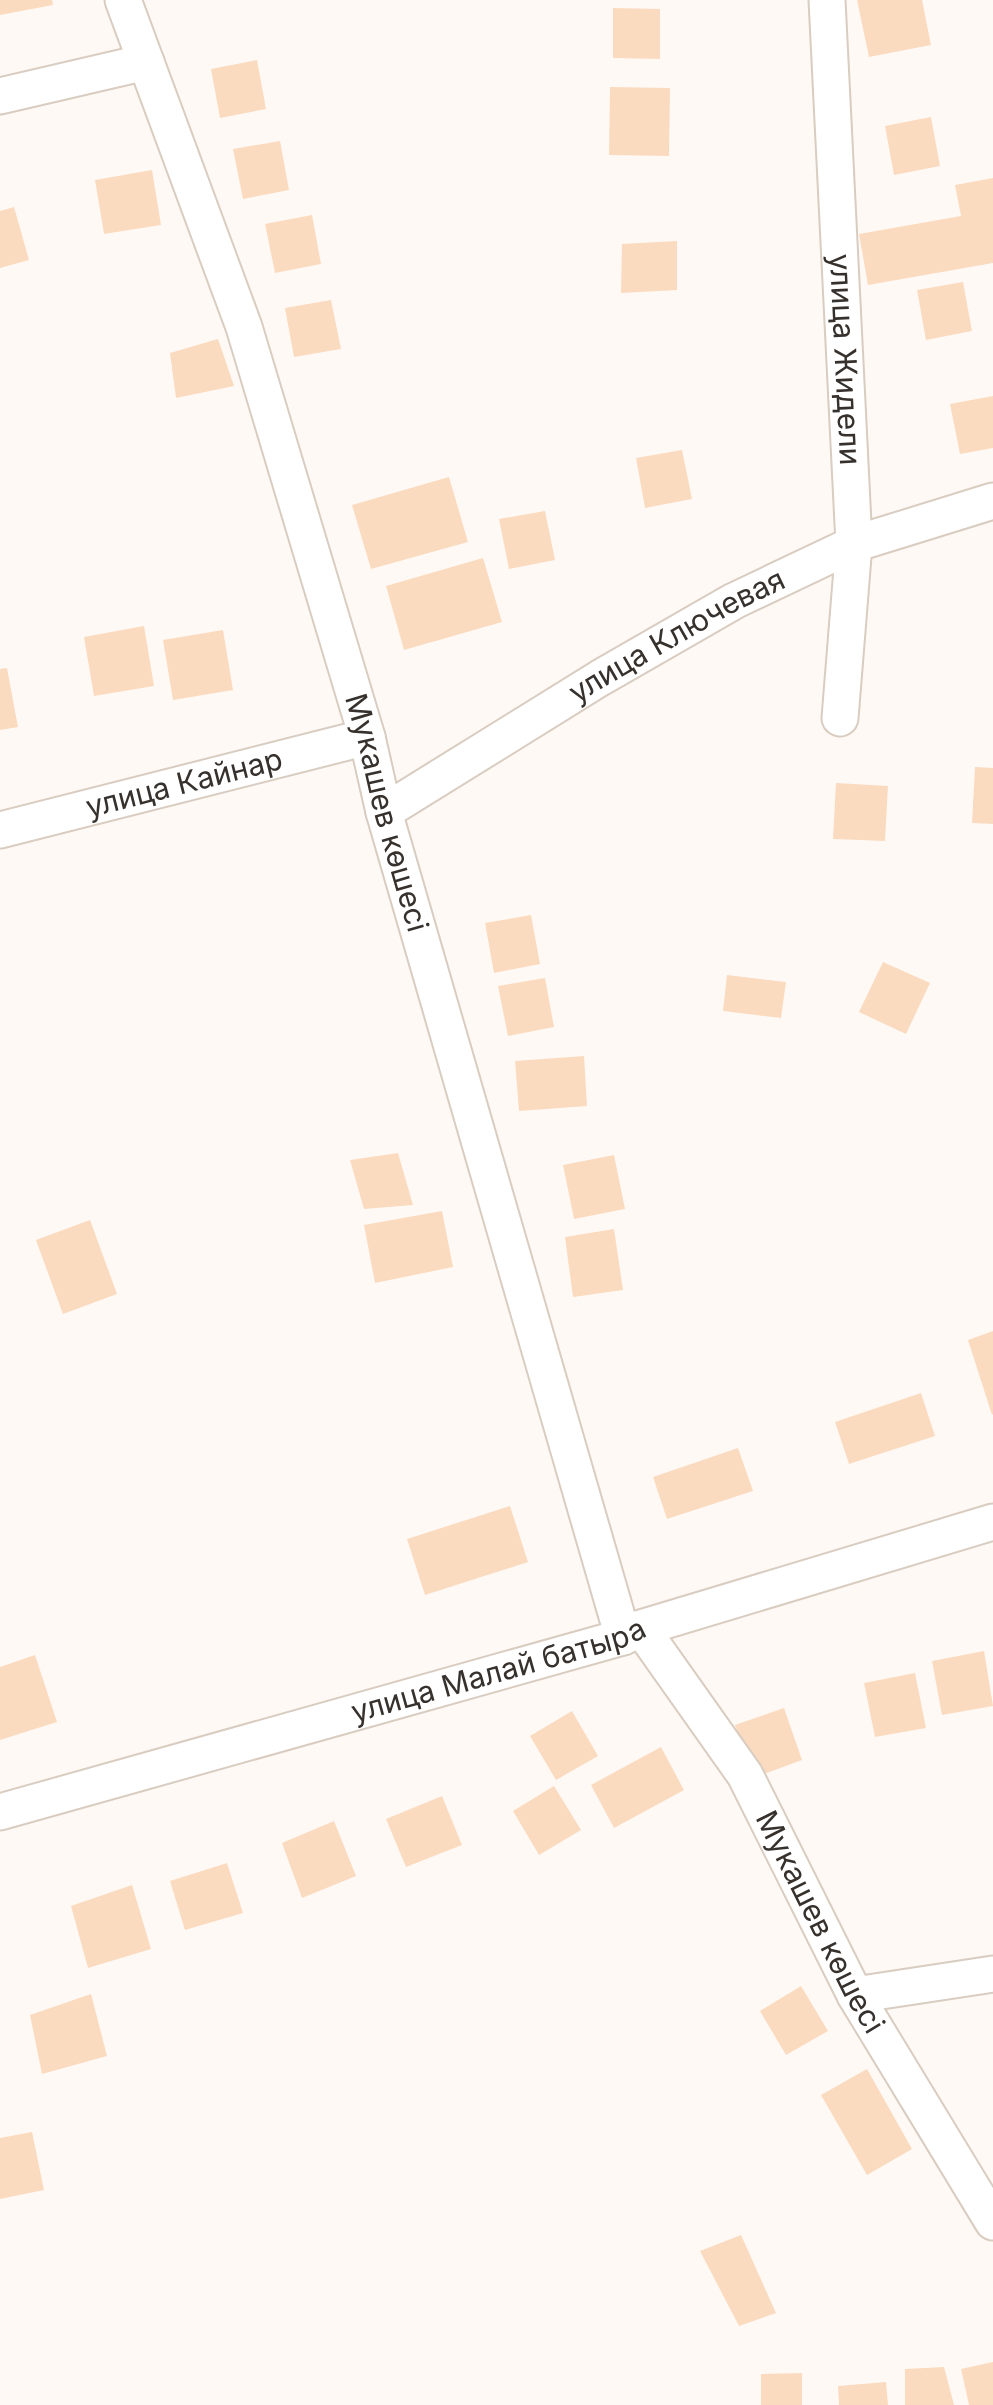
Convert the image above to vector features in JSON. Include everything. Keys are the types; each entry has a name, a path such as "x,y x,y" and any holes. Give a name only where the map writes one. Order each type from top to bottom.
{"street":[{"name":"Мукашев көшесі","path":"123,0 244,327 367,737 384,812 632,1632 745,1775 855,1995 993,2222"},
{"name":"улица Жидели","path":"826,0 854,544 840,718"},
{"path":"0,96 146,62"},
{"name":"улица Ключевая","path":"384,812 600,678 734,601 854,544 993,501"},
{"name":"улица Кайнар","path":"0,830 367,737"},
{"name":"улица Малай батыра","path":"0,1812 632,1632 993,1522"},
{"path":"855,1995 993,1974"}],"building":[{"path":"0,0 52,0 53,5 0,15"},
{"path":"857,0 922,0 931,45 869,57"},
{"path":"613,8 660,9 660,59 613,58"},
{"path":"257,60 266,109 220,118 211,69"},
{"path":"610,87 670,88 669,156 609,155"},
{"path":"931,117 940,166 894,175 885,126"},
{"path":"280,141 289,190 243,199 233,149"},
{"path":"152,170 161,225 104,234 95,180"},
{"path":"993,178 993,263 868,285 859,234 961,216 955,185"},
{"path":"14,207 29,260 0,268 0,211"},
{"path":"312,215 321,264 275,273 265,224"},
{"path":"677,241 677,290 621,293 622,244"},
{"path":"963,282 972,331 926,340 917,290"},
{"path":"331,300 341,349 294,357 285,308"},
{"path":"218,339 234,386 176,398 170,353"},
{"path":"993,396 993,448 960,454 950,404"},
{"path":"682,450 692,499 645,508 636,458"},
{"path":"449,477 468,542 371,569 352,505"},
{"path":"545,511 555,560 509,569 499,519"},
{"path":"483,558 502,622 404,650 386,586"},
{"path":"144,626 154,686 94,696 84,637"},
{"path":"223,630 233,690 173,700 163,640"},
{"path":"7,668 18,727 0,730 0,669"},
{"path":"975,767 993,768 993,824 972,823"},
{"path":"836,783 888,786 885,841 833,839"},
{"path":"531,915 540,964 494,973 485,923"},
{"path":"883,962 930,983 906,1034 859,1012"},
{"path":"727,975 786,982 781,1018 723,1011"},
{"path":"545,978 554,1027 508,1036 498,986"},
{"path":"584,1056 587,1106 519,1111 515,1061"},
{"path":"398,1153 413,1205 364,1209 350,1160"},
{"path":"614,1155 625,1209 574,1219 563,1165"},
{"path":"442,1211 453,1267 375,1283 364,1225"},
{"path":"90,1220 117,1294 63,1314 36,1240"},
{"path":"614,1229 623,1290 573,1297 565,1237"},
{"path":"993,1331 993,1414 992,1415 968,1340"},
{"path":"921,1393 935,1436 849,1464 835,1422"},
{"path":"738,1448 753,1491 667,1519 653,1477"},
{"path":"510,1506 528,1562 425,1595 407,1539"},
{"path":"984,1651 993,1706 942,1715 932,1661"},
{"path":"35,1655 57,1722 0,1740 0,1667"},
{"path":"915,1673 926,1728 875,1737 864,1683"},
{"path":"784,1708 802,1760 753,1778 735,1725"},
{"path":"572,1711 598,1756 556,1780 530,1736"},
{"path":"661,1747 684,1790 614,1828 591,1785"},
{"path":"554,1786 581,1830 539,1855 513,1811"},
{"path":"442,1796 462,1845 406,1867 386,1819"},
{"path":"334,1821 356,1876 302,1898 282,1843"},
{"path":"227,1863 243,1913 185,1930 170,1881"},
{"path":"132,1885 151,1949 88,1968 71,1906"},
{"path":"801,1986 828,2031 786,2055 760,2011"},
{"path":"91,1994 107,2056 42,2074 30,2015"},
{"path":"867,2069 912,2149 867,2175 821,2095"},
{"path":"32,2132 44,2190 0,2199 0,2138"},
{"path":"741,2235 776,2313 739,2326 700,2251"},
{"path":"993,2362 993,2405 969,2405 961,2369"},
{"path":"944,2367 954,2405 905,2405 905,2369"},
{"path":"802,2373 802,2405 761,2405 761,2374"},
{"path":"886,2382 888,2405 839,2405 838,2386"}]}
